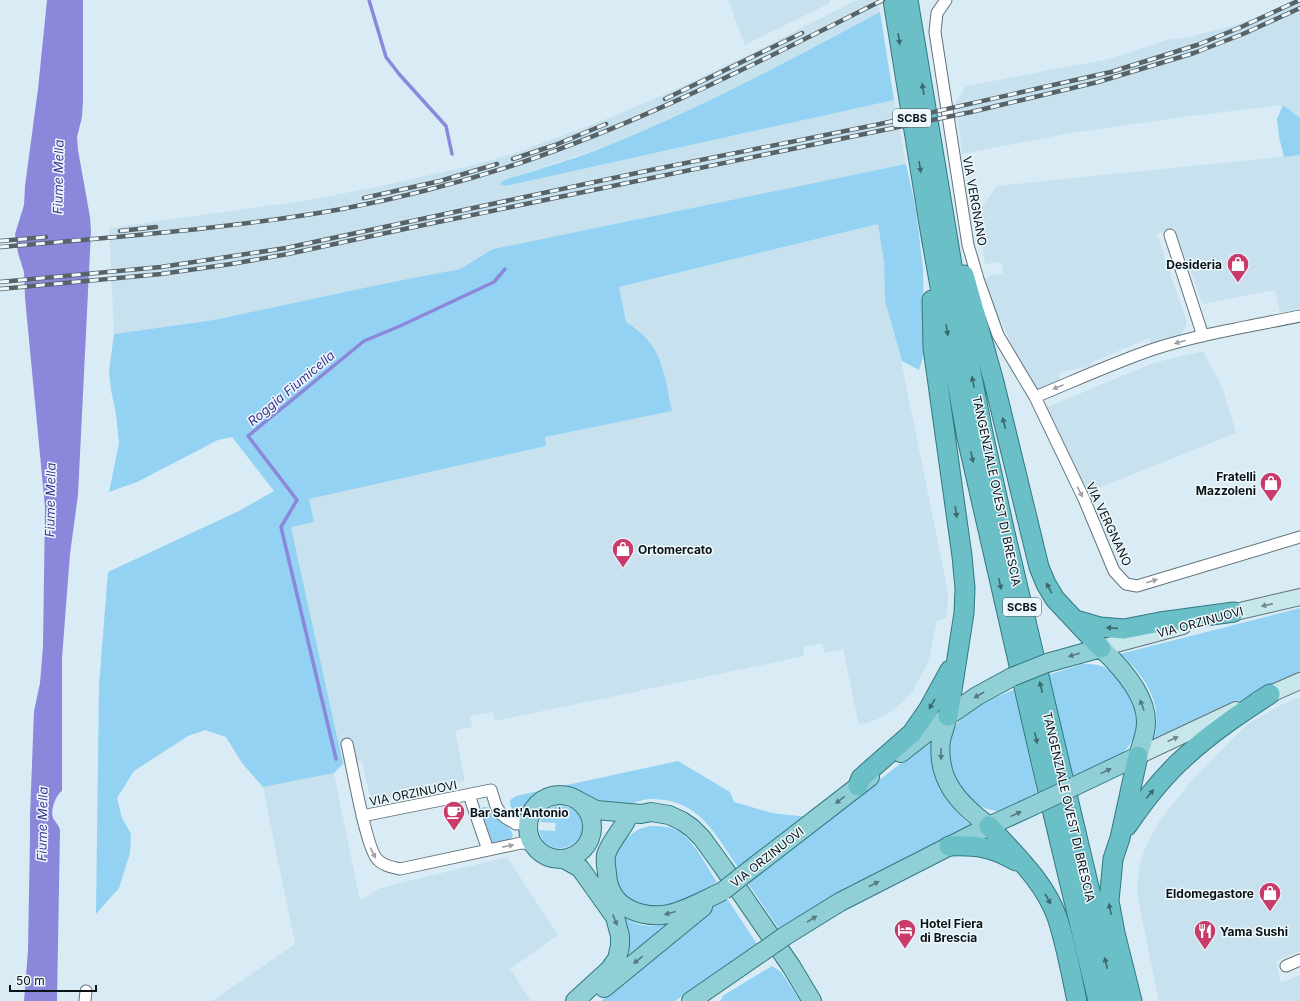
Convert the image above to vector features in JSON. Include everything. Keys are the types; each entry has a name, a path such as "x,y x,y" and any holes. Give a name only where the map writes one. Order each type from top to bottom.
{"highway":[{"name":"TANGENZIALE OVEST DI BRESCIA","path":"893,0 931,236 967,438 1098,1001"},
{"name":"TANGENZIALE OVEST DI BRESCIA","path":"908,0 963,331 983,433 1007,541 1116,1001"},
{"path":"944,210 962,266 994,382 1039,566 1054,599 1101,648"},
{"path":"931,236 934,348 965,588 964,613 948,716"},
{"path":"1073,619 1100,628 1124,629 1160,622 1234,612"},
{"path":"858,786 861,778 912,733 928,710 951,668 960,643"},
{"path":"1120,838 1141,805 1185,756 1215,731 1270,694"},
{"path":"1132,1001 1109,902 1114,859 1138,756"},
{"path":"989,826 1039,882 1050,902 1057,917 1077,1001"},
{"path":"949,846 982,847 1001,852 1026,866"}],"main road":[{"name":"VIA ORZINUOVI","path":"588,1001 721,892 948,716 977,696 1012,677 1047,663 1234,612 1300,597"},
{"path":"1101,648 1126,674 1134,686 1144,709 1146,722 1144,738 1138,756"},
{"path":"691,1001 785,936 840,902 989,826 1300,681"},
{"path":"948,716 942,739 941,754 942,767 947,781 962,804 989,826"},
{"path":"575,1001 609,970 617,959 620,946 620,936 615,917 580,868 564,859 546,856 533,844 529,835 531,814 542,801 562,795 579,801 596,810 634,817"},
{"path":"579,801 587,809 591,818 592,824 588,841 595,871 617,899 629,909 651,916 664,915 676,912 721,892"},
{"path":"564,859 577,854 588,841 634,817 651,812 669,815 687,824 702,838 791,966 812,1001"},
{"path":"610,889 606,855 611,844 634,817"},
{"path":"713,1001 721,991 746,974 762,952"}],"street":[{"name":"VIA VERGNANO","path":"946,0 936,13 935,32 968,245 978,279 998,335 1035,397 1084,499 1114,571 1126,584 1137,586 1300,537"},
{"path":"1170,235 1203,336"},
{"path":"1035,397 1130,358 1156,349 1203,336 1300,316"},
{"name":"VIA ORZINUOVI","path":"347,744 362,816 371,850 376,860 385,866 400,869 521,843 533,844"},
{"name":"VIA ORZINUOVI","path":"362,816 491,790 500,814 516,824 529,823"},
{"name":"VIA ORZINUOVI","path":"469,795 488,850"},
{"path":"1286,966 1300,960"}],"shaded area":[{"path":"728,0 829,0 830,3 745,45"},
{"path":"857,0 878,0 880,12 760,76 692,109 618,142 504,180 500,184 506,186 894,100 906,164 493,249 460,269 214,320 114,334 109,228 309,200 386,185 510,155 609,118 681,87"},
{"path":"1295,0 1300,0 1300,118 1283,105 1191,116 1065,134 962,154 956,103 966,86 1109,59 1167,40 1189,37 1240,24"},
{"path":"880,12 894,100 506,186 500,184 504,180 591,152 653,127 751,80"},
{"path":"1283,105 1300,118 1300,155 1284,157 1279,137 1277,119"},
{"path":"1300,155 1300,308 1280,313 1275,290 1203,304 1174,228 1157,234 1186,320 1186,327 1180,335 1174,339 1152,345 1149,338 1090,363 1091,366 1060,372 1059,382 1038,390 1032,386 987,292 985,283 989,276 1003,273 1001,262 985,264 977,213 997,186"},
{"path":"906,164 916,210 923,269 925,350 919,370 902,361 885,301 884,262 878,224 619,287 626,322 648,340 660,360 667,384 672,411 545,437 546,446 309,499 314,522 291,527 343,764 334,773 263,787 242,763 226,737 205,730 188,736 134,771 117,798 122,818 131,834 130,853 119,888 96,914 99,685 108,572 241,510 274,491 232,437 218,440 137,482 109,492 119,443 109,371 114,334 214,320 460,269 493,249"},
{"path":"878,224 884,262 885,301 902,361 948,592 947,618 937,621 928,663 911,694 892,711 876,720 859,725 843,649 824,653 822,643 803,647 804,656 495,721 493,712 470,716 472,727 455,731 465,781 371,801 362,761 343,764 291,526 313,522 308,499 546,446 545,437 672,411 662,364 638,329 626,322 619,287"},
{"path":"1203,351 1223,389 1236,433 1086,493 1043,409 1153,363"},
{"path":"1300,608 1300,672 1153,742 1156,730 1156,716 1152,695 1135,668 1120,654"},
{"path":"1083,664 1104,667 1121,682 1133,703 1136,714 1136,726 1134,737 1124,752 1094,769 1072,778 1048,675"},
{"path":"1015,689 1037,794 1020,805 1006,811 987,809 964,793 956,780 951,767 949,753 951,739 956,726 967,714 983,704"},
{"path":"1300,697 1300,951 1276,961 1281,983 1300,975 1300,1001 1159,1001 1138,899 1137,886 1139,868 1145,848 1159,822 1187,786 1232,739 1249,723 1281,705"},
{"path":"931,740 933,767 940,788 953,807 971,826 922,850 779,929 747,882"},
{"path":"678,761 730,792 734,802 772,813 807,817 739,869 722,843 704,820 693,811 667,800 650,799 624,806 608,807 575,793 555,791 539,798 522,814 513,811 510,805 510,800 516,796"},
{"path":"334,773 360,901 380,888 507,857 558,935 510,969 531,1001 212,1001 295,944 263,787"},
{"path":"559,805 574,810 578,814 582,824 581,833 577,841 569,846 560,848 551,847 544,841 539,830 555,831 556,823 540,822 547,810"},
{"path":"483,807 487,807 511,830 513,835 511,840 499,844 494,843 486,836 481,820 480,810"},
{"path":"650,826 668,827 681,833 687,838 717,882 680,906 646,911 620,892 613,865 615,853 620,844 630,835 639,829"},
{"path":"726,897 757,944 675,1001 601,1001"},
{"path":"616,912 635,923 651,926 666,925 623,961"},
{"path":"772,966 781,972 800,1001 720,1001 724,995"}],"water":[{"name":"Fiume Mella","path":"47,0 83,0 83,100 82,117 77,137 91,231 78,495 70,554 62,658 62,791 56,799 52,811 53,818 60,830 57,1001 24,1001 28,950 30,816 34,711 40,683 43,646 45,507 25,298 24,272 18,253 15,234 24,205"}],"waterway":[{"name":"Roggia Fiumicella","path":"369,0 386,57 399,74 446,126 452,154"},
{"name":"Roggia Fiumicella","path":"336,759 281,527 297,500 248,436 364,341 400,326 494,282 505,269"}],"railway":[{"path":"0,247 171,232 300,216 385,200 472,178 514,165 609,130 747,68 883,0"},
{"path":"0,282 161,267 286,248 651,170 880,124 1111,72 1197,45 1239,28 1300,0"},
{"path":"0,289 161,274 288,254 971,112 1098,82 1194,53 1243,34 1300,8"},
{"path":"665,99 802,33"},
{"path":"513,159 555,145 606,124"},
{"path":"364,198 440,181 497,164"},
{"path":"120,231 156,227"},
{"path":"0,241 46,237"}],"place":[{"name":"Desideria","path":"1238,284"},
{"name":"Fratelli Mazzoleni","path":"1271,502"},
{"name":"Ortomercato","path":"623,568"},
{"name":"Bar Sant'Antonio","path":"454,832"},
{"name":"Eldomegastore","path":"1270,912"},
{"name":"Hotel Fiera di Brescia","path":"905,950"},
{"name":"Yama Sushi","path":"1205,950"}]}
